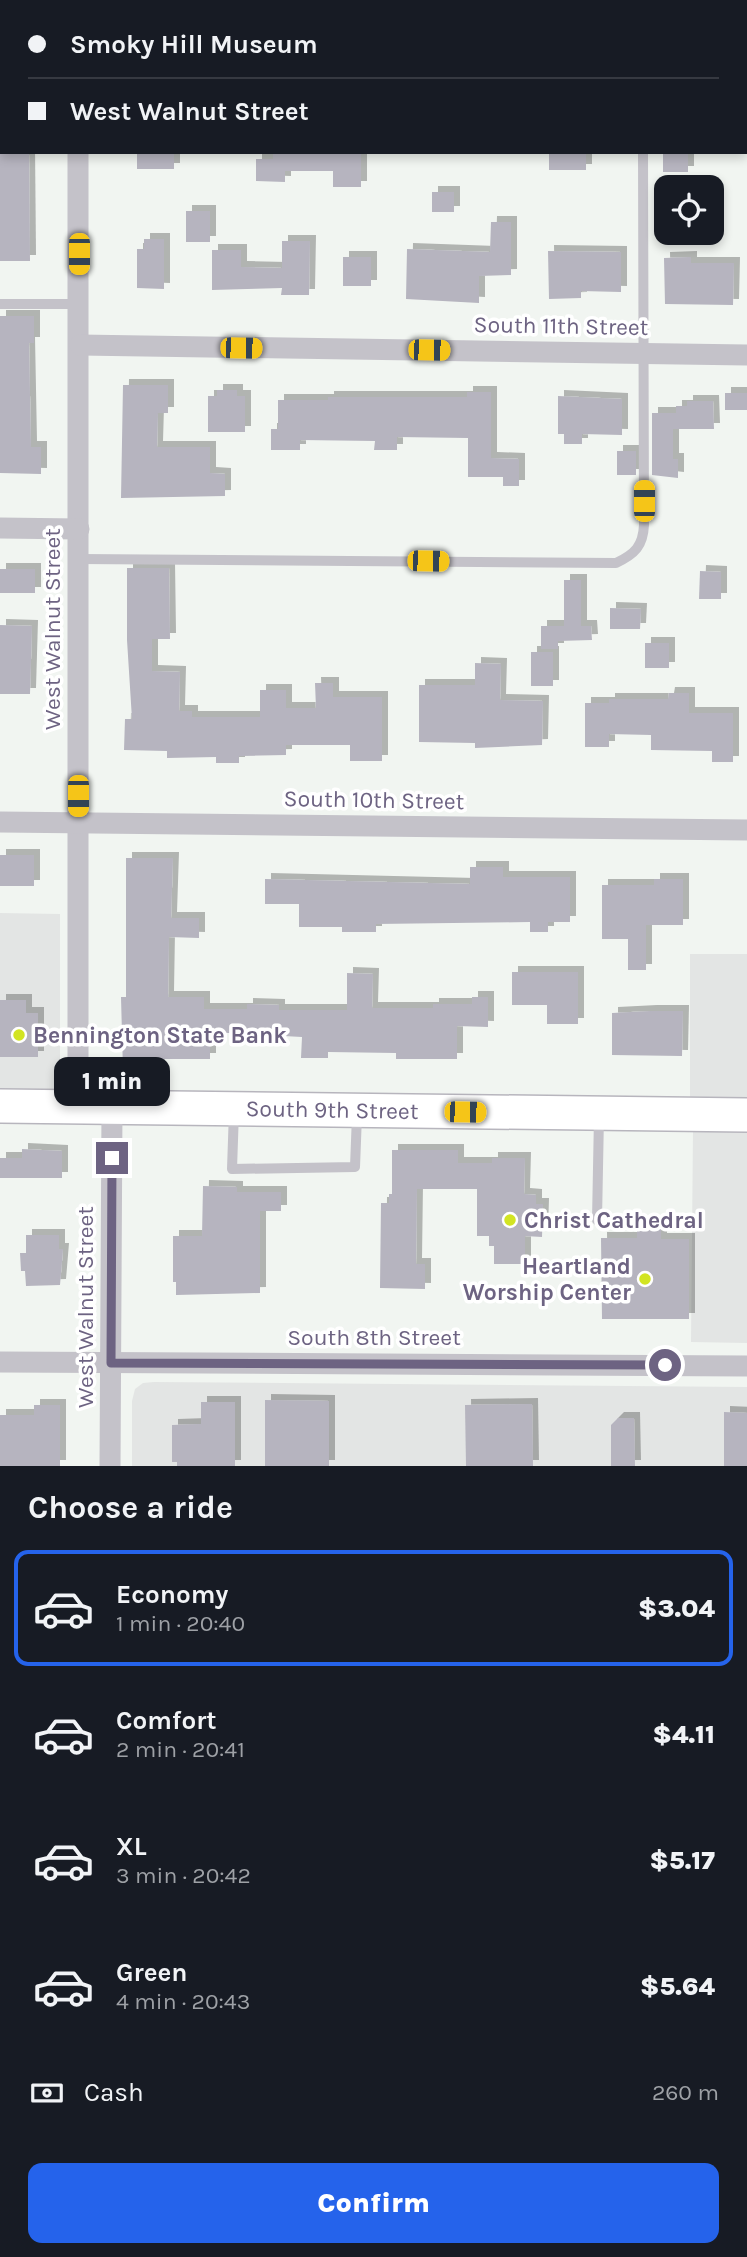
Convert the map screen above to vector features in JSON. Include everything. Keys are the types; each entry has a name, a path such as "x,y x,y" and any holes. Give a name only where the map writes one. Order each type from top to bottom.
{"main road":[{"name":"South 9th Street","path":"0,1106 747,1115"}],"street":[{"name":"West Walnut Street","path":"78,154 78,1107"},
{"name":"South 11th Street","path":"80,345 747,355"},
{"path":"0,528 79,529"},
{"name":"South 10th Street","path":"0,822 747,830"},
{"name":"West Walnut Street","path":"110,1466 112,1107"},
{"name":"South 8th Street","path":"0,1362 747,1366"}],"lane":[{"path":"79,559 616,563 632,556 643,541 643,154"},
{"path":"0,303 80,304"},
{"path":"234,1109 232,1169 355,1167 357,1110"},
{"path":"597,1220 599,1113"}],"shaded area":[{"path":"0,913 60,914 60,1080 55,1090 33,1096 0,1096"},
{"path":"690,954 747,954 747,1102 690,1102"},
{"path":"693,1131 747,1132 747,1343 691,1342"},
{"path":"143,1383 747,1387 747,1466 132,1466 132,1401 135,1389"}],"building":[{"path":"0,154 29,154 30,261 0,261"},
{"path":"137,154 174,154 174,169 137,169"},
{"path":"273,154 361,154 361,187 333,187 333,171 285,171 285,182 256,181 256,159 273,159"},
{"path":"549,154 586,154 586,170 549,170"},
{"path":"663,154 688,154 688,172 663,172"},
{"path":"432,192 454,192 454,212 432,212"},
{"path":"186,211 210,211 210,242 186,242"},
{"path":"491,222 511,222 511,275 479,276 479,303 406,299 407,249 490,252"},
{"path":"144,239 164,239 164,289 137,288 137,249 144,249"},
{"path":"282,241 310,241 309,295 281,295 282,288 212,290 212,250 241,250 241,267 282,268"},
{"path":"548,251 621,252 621,292 581,291 581,298 549,299"},
{"path":"343,257 371,257 371,286 343,286"},
{"path":"691,257 691,263 734,263 733,305 665,304 664,258"},
{"path":"0,316 34,316 34,343 29,343 31,447 41,447 41,474 0,473"},
{"path":"123,385 168,385 168,413 158,413 157,447 210,447 210,473 225,474 225,496 121,498"},
{"path":"217,390 237,390 237,396 245,396 245,432 208,432 208,396 217,396"},
{"path":"467,392 491,392 491,458 519,459 519,486 503,486 503,477 468,477 468,438 397,437 397,450 374,450 375,441 300,440 300,450 271,450 271,429 278,429 278,400 328,400 328,397 467,397"},
{"path":"725,393 747,393 747,410 725,410"},
{"path":"558,396 622,399 622,435 582,434 582,444 564,444 564,434 558,434"},
{"path":"687,401 713,401 714,429 673,429 673,459 678,459 678,478 652,475 652,413 676,413 676,406 687,406"},
{"path":"617,451 636,451 636,475 617,475"},
{"path":"127,568 169,568 170,639 152,639 152,671 180,672 179,711 192,711 192,717 260,717 260,690 286,690 286,708 316,708 315,683 333,683 333,697 382,697 382,761 350,761 350,745 286,745 286,755 239,756 239,763 216,763 216,757 167,758 167,751 124,750 125,719 132,719 127,640"},
{"path":"0,569 35,569 35,593 0,593"},
{"path":"700,571 721,572 721,599 699,599"},
{"path":"564,580 581,580 581,626 591,626 592,640 558,641 558,649 541,649 541,626 564,626"},
{"path":"610,608 641,609 640,629 610,629"},
{"path":"0,625 32,626 30,694 0,694"},
{"path":"645,643 669,643 669,668 645,668"},
{"path":"531,652 553,652 553,686 531,686"},
{"path":"475,663 501,664 500,700 543,701 542,745 475,748 475,743 419,742 419,685 475,685"},
{"path":"669,693 689,693 689,713 733,713 733,762 712,762 712,751 651,750 651,735 609,734 609,747 585,747 585,703 609,703 609,699 668,699"},
{"path":"0,855 34,855 34,886 0,886"},
{"path":"126,858 173,858 171,918 199,918 199,938 169,937 168,997 204,997 204,1009 247,1009 247,1004 279,1005 279,1010 347,1010 347,973 373,974 372,1008 433,1008 433,1004 472,1004 472,997 488,997 488,1027 457,1026 457,1059 396,1059 396,1053 328,1052 328,1058 301,1058 302,1037 210,1032 210,1059 163,1059 163,1065 139,1065 139,1072 123,1071 121,997 126,997"},
{"path":"470,867 503,867 503,877 570,877 570,922 548,922 548,932 530,932 530,922 376,924 376,932 342,932 342,927 299,927 299,904 265,904 265,879 470,884"},
{"path":"654,879 683,879 683,925 646,925 646,970 628,970 628,939 602,939 602,885 654,885"},
{"path":"512,972 578,972 578,1024 547,1024 547,1005 512,1005"},
{"name":"Bennington State Bank","path":"0,1000 26,1000 26,1013 38,1013 38,1057 0,1057"},
{"path":"683,1011 682,1056 612,1055 612,1013"},
{"path":"22,1149 62,1151 62,1178 0,1178 0,1158 22,1158"},
{"path":"392,1150 458,1150 458,1163 492,1163 492,1158 525,1158 524,1194 536,1195 536,1204 543,1204 542,1237 525,1236 525,1264 494,1264 494,1246 489,1246 489,1236 477,1236 477,1189 417,1189 416,1264 425,1264 425,1289 380,1288 381,1203 389,1203 389,1194 392,1194"},
{"path":"203,1186 237,1187 237,1192 281,1192 281,1211 260,1211 260,1293 176,1295 176,1282 173,1282 173,1236 202,1236"},
{"name":"Heartland Worship Center","path":"637,1225 661,1225 661,1239 689,1239 689,1319 602,1319 601,1238 637,1238"},
{"path":"26,1235 59,1235 59,1249 63,1249 60,1285 26,1286 25,1271 21,1271 20,1253 26,1253"},
{"path":"265,1400 329,1401 329,1466 265,1466"},
{"path":"201,1402 235,1402 235,1466 177,1466 177,1462 172,1462 172,1425 201,1424"},
{"path":"532,1404 533,1466 466,1466 465,1405"},
{"path":"34,1405 60,1405 60,1466 0,1466 0,1415 34,1415"},
{"path":"724,1412 747,1413 747,1466 724,1466"},
{"path":"618,1418 634,1418 635,1466 611,1466 611,1425"}],"place":[{"name":"Bennington State Bank","path":"19,1035"},
{"name":"Christ Cathedral","path":"510,1220"},
{"name":"Heartland Worship Center","path":"645,1279"}],"route":[{"path":"112,1158 111,1363 665,1365"}]}
